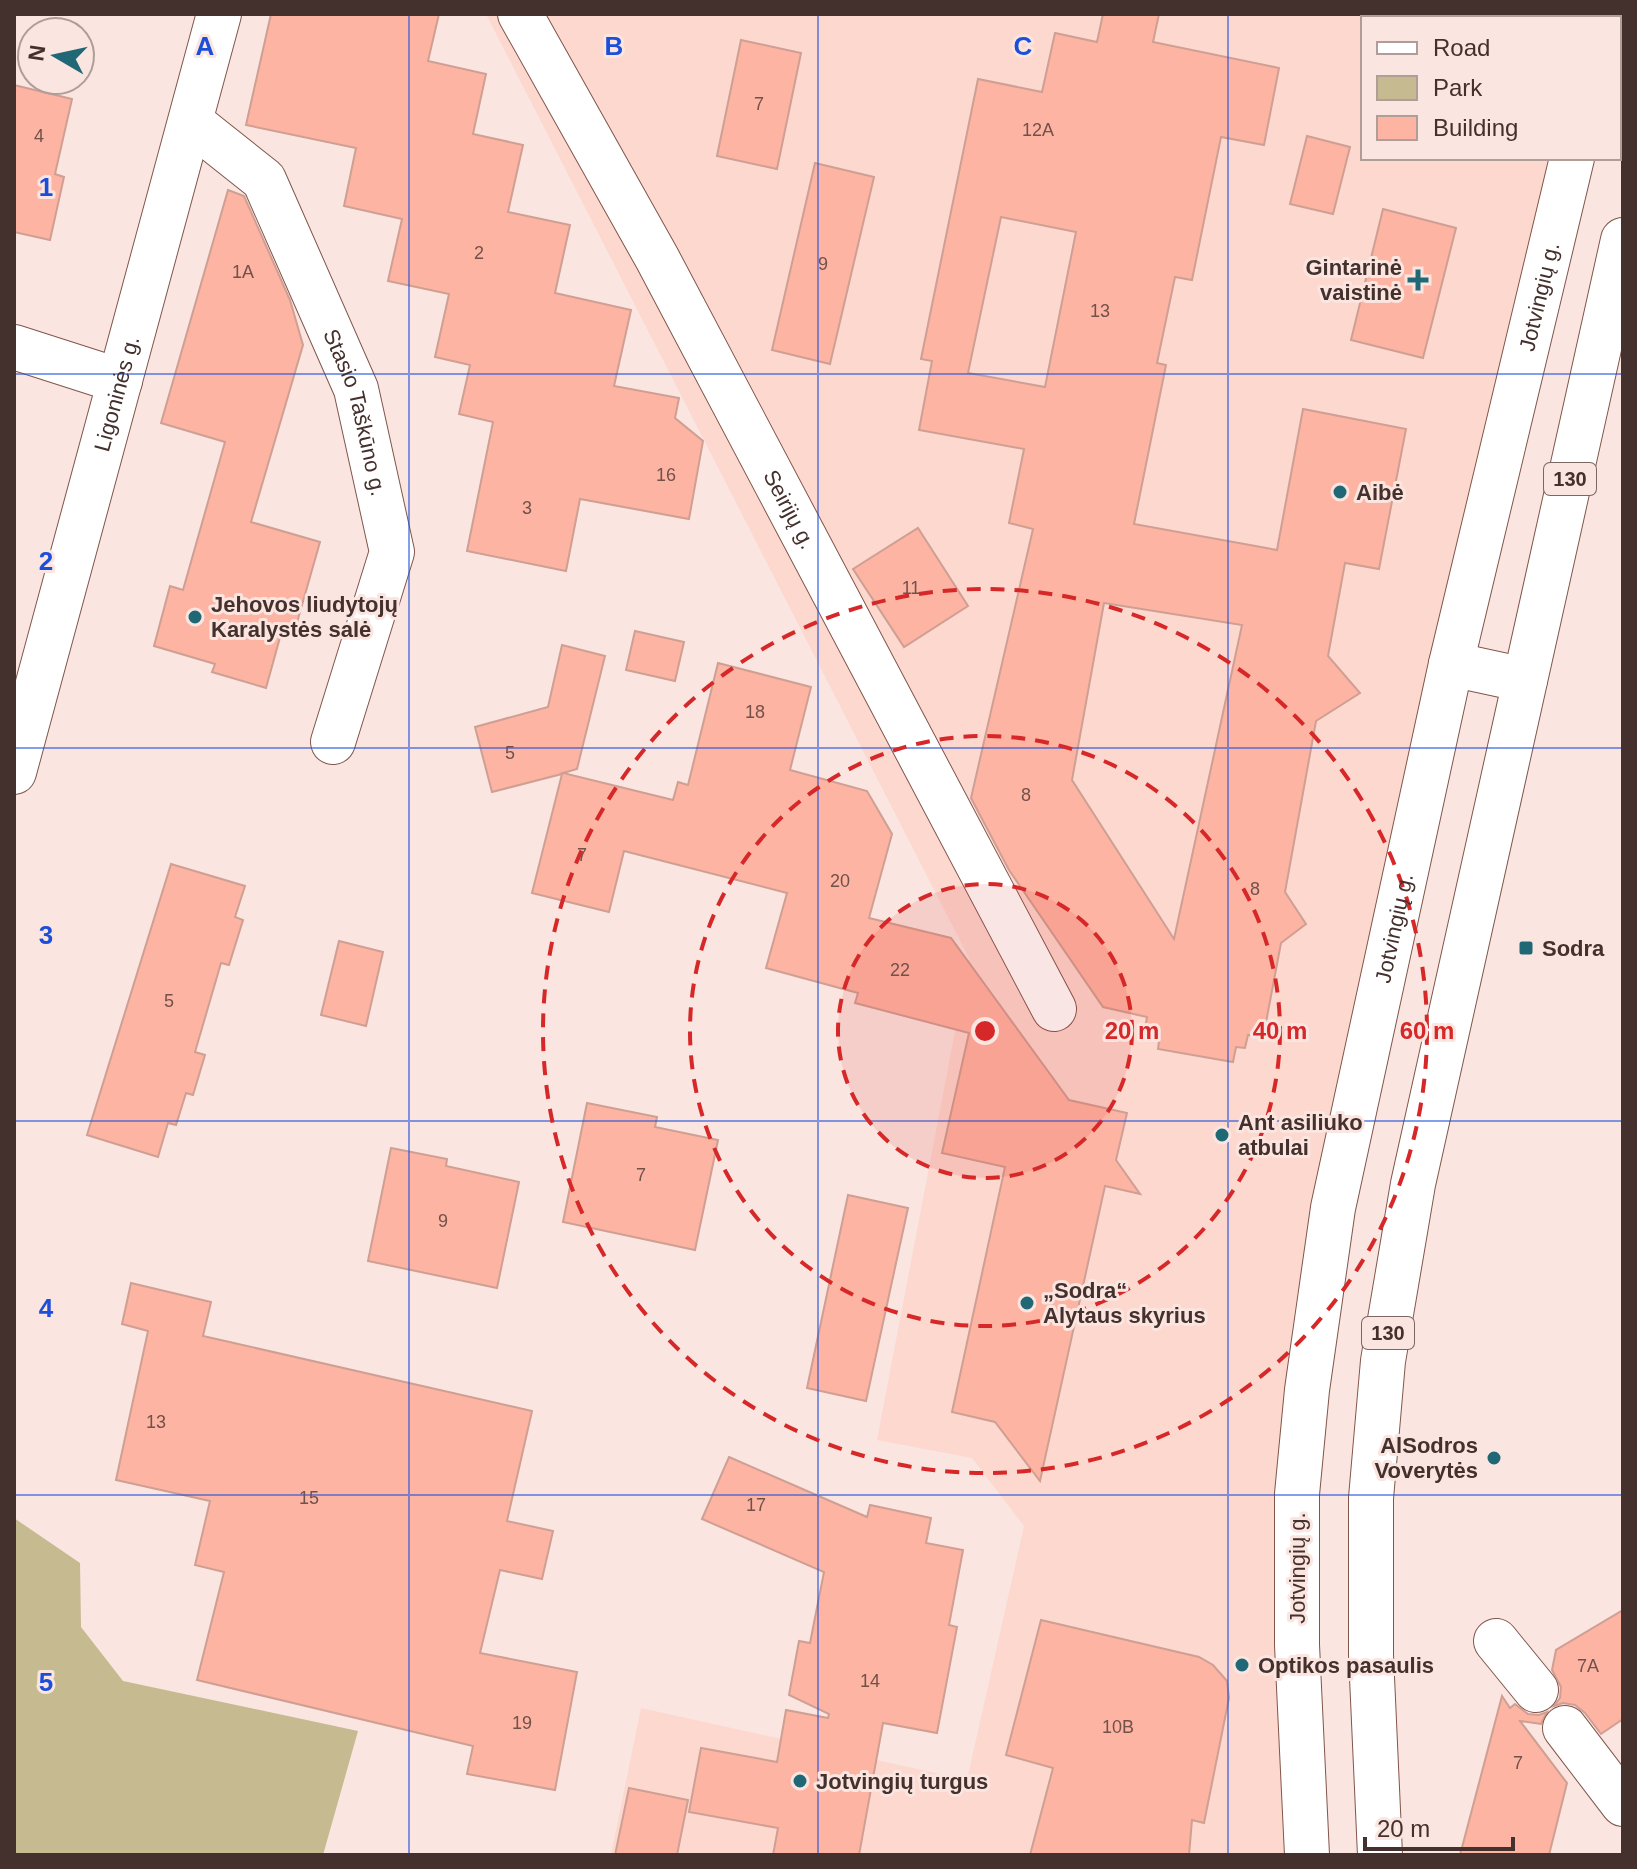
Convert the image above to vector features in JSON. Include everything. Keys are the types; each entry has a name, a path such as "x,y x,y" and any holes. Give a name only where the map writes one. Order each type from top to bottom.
{"main road":[{"name":"Ligoninės g.","path":"14,772 219,14"},
{"name":"Seirijų g.","path":"520,14 657,258 1054,1009"},
{"name":"Stasio Taškūno g.","path":"191,122 264,180 356,389 392,552 333,742"},
{"name":"Jotvingių g.","path":"1307,1855 1297,1645 1297,1494 1307,1390 1333,1208 1451,664 1572,160"},
{"name":"130","path":"1380,1855 1371,1655 1371,1498 1383,1361 1413,1184 1623,240"},
{"path":"14,347 120,381"},
{"path":"1451,664 1525,680"},
{"path":"1496,1641 1536,1690"},
{"path":"1565,1728 1623,1804"}],"shaded area":[{"path":"486,14 1581,14 1361,16 1361,160 1549,160 1315,1197 1294,1313 1281,1444 1291,1855 611,1855 641,1708 967,1780 1024,1526 972,1458 877,1440 969,958"}],"green space":[{"path":"14,1518 80,1563 81,1627 123,1681 358,1731 323,1855 14,1855"}],"building":[{"path":"271,14 439,14 428,61 486,74 473,134 523,145 508,212 570,225 555,293 631,310 614,386 679,398 675,418 703,441 689,519 580,499 566,571 467,551 493,422 459,414 470,365 435,357 449,294 388,281 402,219 344,206 356,148 246,125"},
{"path":"1103,14 1159,14 1153,42 1279,68 1264,145 1221,137 1192,280 1175,277 1157,363 1166,365 1134,524 1277,550 1303,409 1406,429 1379,569 1345,563 1328,656 1360,693 1316,721 1285,892 1306,924 1281,943 1263,1038 1248,1035 1245,1048 1236,1047 1233,1062 1158,1049 1160,1033 1145,1030 1147,1017 1103,1007 1009,870 971,798 1033,529 1009,523 1024,449 919,430 932,361 921,359 978,79 1042,92 1055,33 1097,42","holes":["1001,217 1076,232 1045,387 968,373","1104,603 1242,625 1174,939 1072,780"]},
{"path":"741,40 801,53 777,169 717,156"},
{"path":"14,85 16,96 72,99 55,174 64,177 50,240 14,232"},
{"path":"1307,136 1350,147 1333,214 1290,204"},
{"path":"815,163 874,177 830,364 772,350"},
{"path":"228,190 244,196 290,300 303,345 251,522 320,542 296,626 284,623 266,688 212,672 215,664 154,646 170,586 183,590 225,442 161,423"},
{"path":"1383,209 1456,228 1423,358 1351,340"},
{"path":"918,528 968,606 904,647 853,569"},
{"path":"635,631 684,642 675,681 626,670"},
{"path":"562,645 605,656 577,769 563,773 673,800 678,782 688,785 718,663 811,687 790,770 867,791 892,834 869,918 951,938 1069,1100 1127,1113 1116,1160 1140,1194 1105,1186 1040,1481 995,1422 952,1412 1005,1167 942,1153 969,1033 855,1003 858,993 766,968 787,893 624,851 609,912 532,893 562,774 492,792 475,727 548,707"},
{"path":"171,864 245,886 235,917 243,920 229,965 221,963 195,1052 205,1055 193,1095 186,1093 176,1125 168,1123 158,1157 87,1135"},
{"path":"339,941 383,952 366,1026 321,1015"},
{"path":"587,1103 657,1117 655,1127 718,1140 695,1250 563,1222"},
{"path":"391,1148 447,1159 446,1166 519,1182 497,1288 368,1261"},
{"path":"848,1195 908,1208 866,1401 807,1388"},
{"path":"131,1283 211,1302 203,1336 532,1411 507,1521 553,1531 542,1579 500,1570 480,1653 577,1672 555,1790 467,1774 473,1746 197,1680 224,1572 195,1565 210,1501 116,1480 148,1331 122,1324"},
{"path":"729,1457 867,1517 870,1505 931,1518 926,1543 963,1550 949,1625 957,1627 937,1733 883,1723 859,1855 773,1855 778,1828 689,1812 701,1748 777,1762 786,1710 828,1718 829,1714 789,1695 799,1641 810,1643 824,1572 702,1519"},
{"path":"1623,1610 1623,1719 1601,1734 1575,1705 1563,1703 1554,1706 1560,1698 1561,1687 1552,1670 1556,1650"},
{"path":"1041,1620 1199,1657 1213,1665 1227,1681 1229,1698 1204,1823 1192,1820 1189,1855 1030,1855 1053,1768 1006,1755"},
{"path":"1502,1696 1510,1708 1515,1704 1528,1714 1547,1712 1541,1724 1520,1721 1567,1783 1549,1855 1460,1855"},
{"path":"629,1788 688,1800 677,1855 615,1855"}],"place":[{"name":"Gintarinė vaistinė","path":"1418,280"},
{"name":"Aibė","path":"1340,492"},
{"name":"Jehovos liudytojų Karalystės salė","path":"195,617"},
{"name":"Sodra","path":"1526,948"},
{"name":"Ant asiliuko atbulai","path":"1222,1135"},
{"name":"„Sodra“ Alytaus skyrius","path":"1027,1303"},
{"name":"AlSodros Voverytės","path":"1494,1458"},
{"name":"Optikos pasaulis","path":"1242,1665"},
{"name":"Jotvingių turgus","path":"800,1781"}]}
